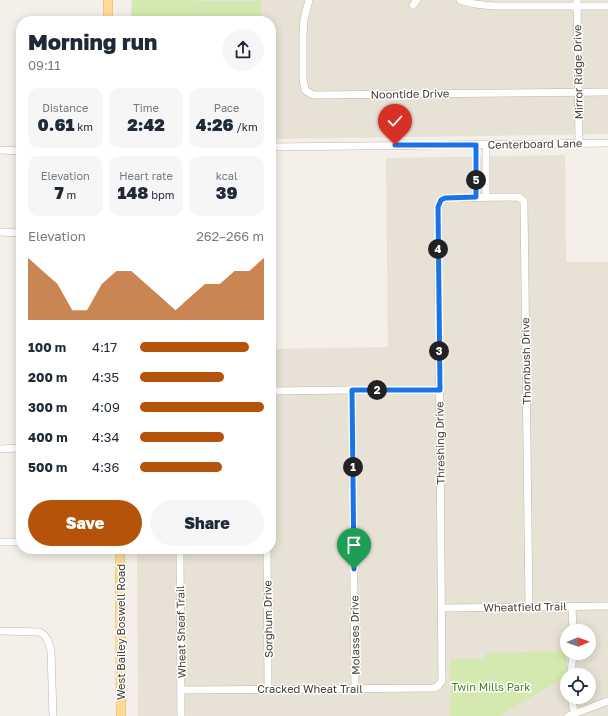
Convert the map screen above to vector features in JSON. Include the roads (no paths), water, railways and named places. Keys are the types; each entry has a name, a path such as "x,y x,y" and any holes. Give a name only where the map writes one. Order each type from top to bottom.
{"main road":[{"path":"108,0 108,16"},
{"name":"West Bailey Boswell Road","path":"120,554 121,716"}],"street":[{"name":"Noontide Drive","path":"309,0 304,19 303,79 305,90 313,95 608,92"},
{"path":"460,0 475,4 577,3 608,6"},
{"name":"Mirror Ridge Drive","path":"577,3 579,143"},
{"name":"Centerboard Lane","path":"276,147 608,143"},
{"path":"476,145 476,197"},
{"path":"486,145 486,197"},
{"path":"0,150 16,151"},
{"name":"Thornbush Drive","path":"441,200 451,197 518,197 524,202 529,607"},
{"name":"Threshing Drive","path":"438,686 442,681 438,207 441,200"},
{"path":"0,232 16,233"},
{"name":"Molasses Drive","path":"352,390 356,689"},
{"path":"276,391 440,390"},
{"path":"0,449 16,448"},
{"path":"0,542 16,542"},
{"name":"Wheat Sheaf Trail","path":"180,554 181,716"},
{"name":"Sorghum Drive","path":"267,554 268,689"},
{"path":"572,606 573,624"},
{"name":"Wheatfield Trail","path":"442,608 608,606"},
{"path":"0,631 40,632 48,639 51,650 53,716"},
{"name":"Cracked Wheat Trail","path":"181,690 434,688 438,686"},
{"path":"572,704 572,715 608,701"}],"park label":[{"name":"Twin Mills Park","path":"491,687"}]}
